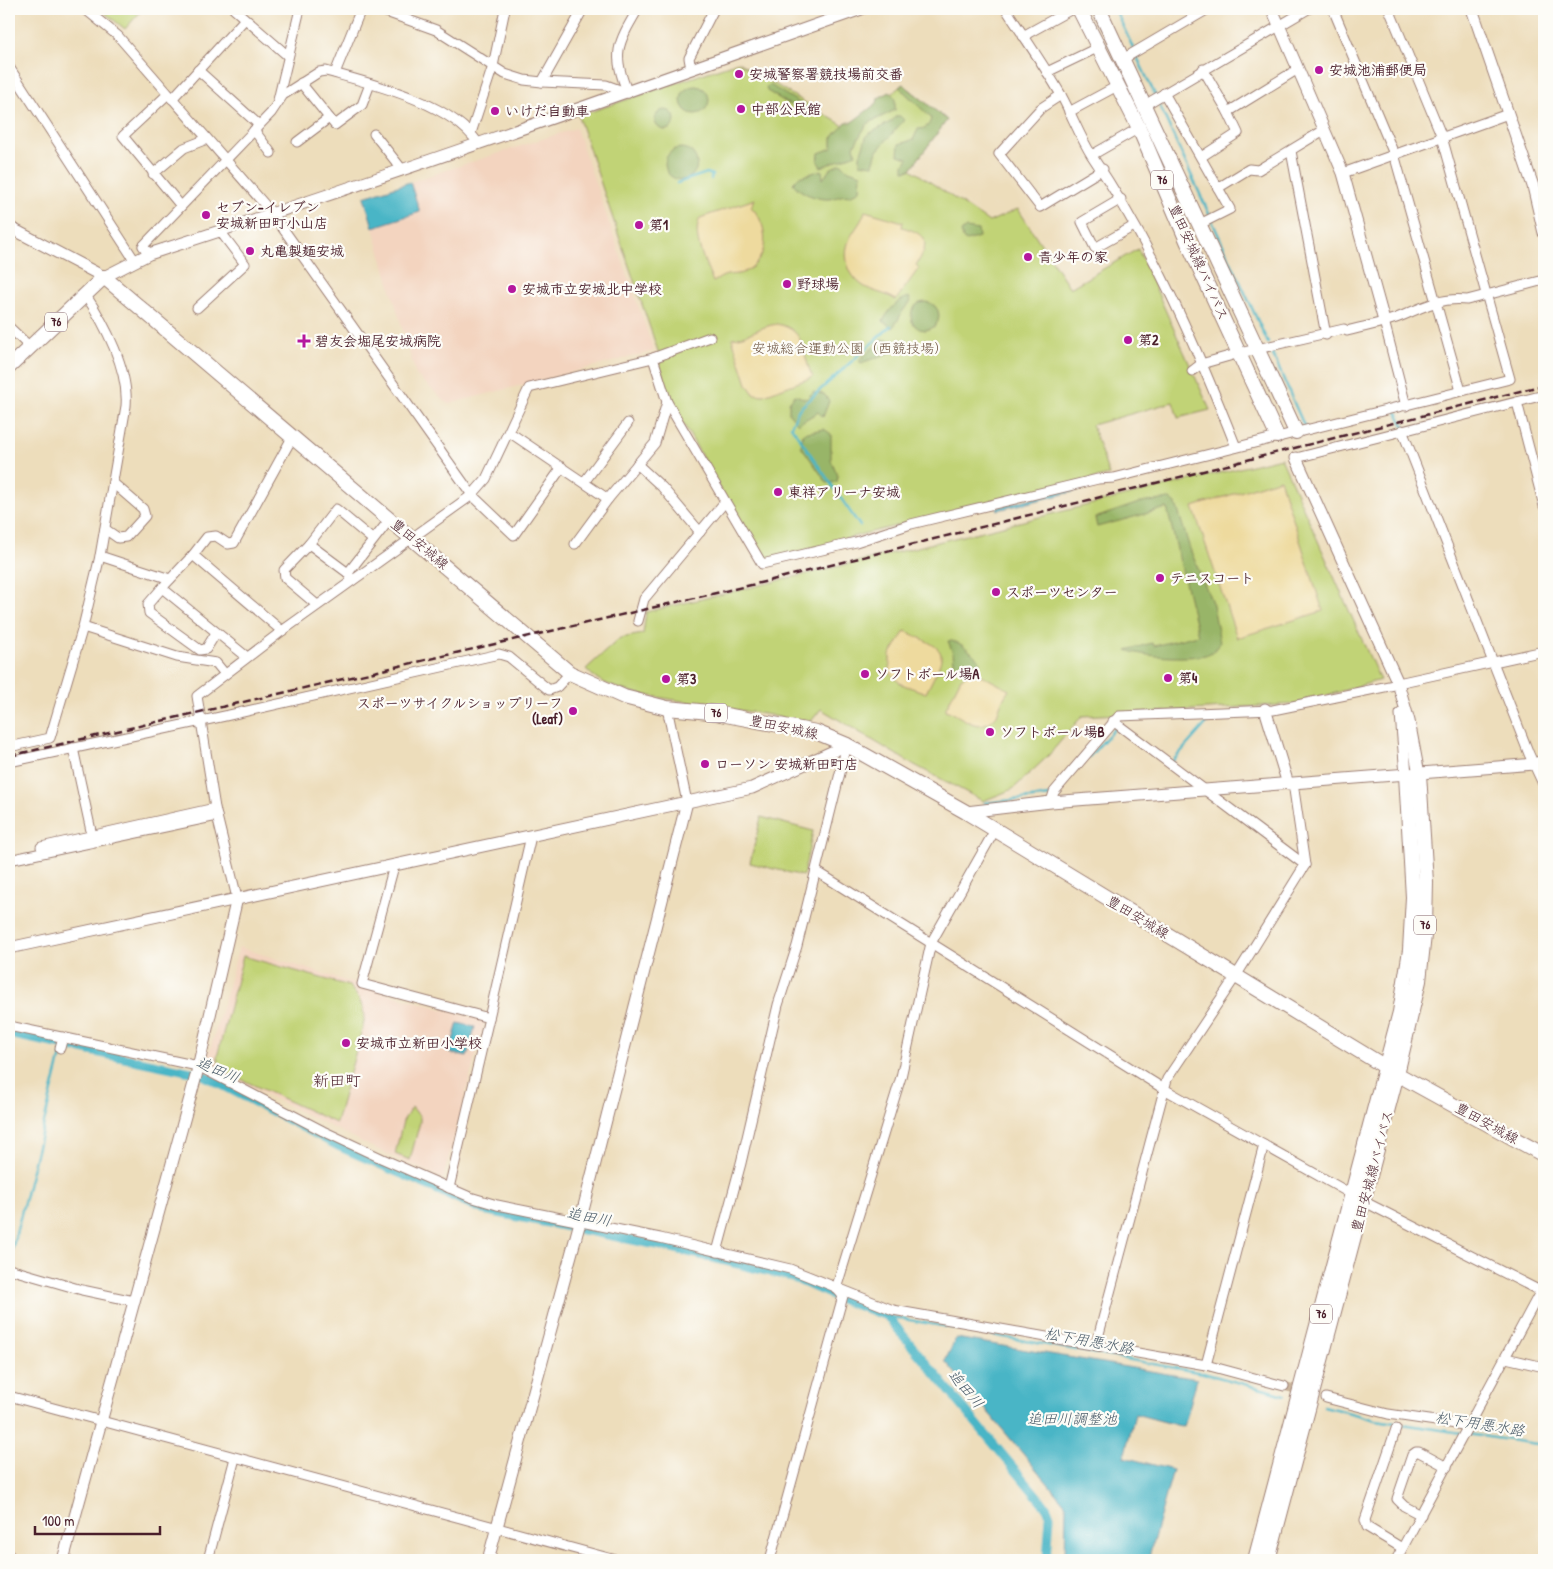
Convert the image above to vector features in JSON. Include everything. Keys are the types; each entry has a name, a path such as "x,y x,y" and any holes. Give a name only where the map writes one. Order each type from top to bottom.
{"main road":[{"name":"豊田安城線バイパス","path":"1079,9 1139,128 1188,243 1277,436"},
{"name":"豊田安城線バイパス","path":"1098,9 1296,432"},
{"name":"76","path":"9,367 104,277"},
{"name":"豊田安城線","path":"104,277 570,673 624,697 667,708 710,712 816,732 847,745 966,812 1392,1071 1544,1155"},
{"name":"豊田安城線バイパス","path":"1255,1560 1358,1198 1392,1071 1412,924 1413,774"},
{"name":"豊田安城線バイパス","path":"1268,1560 1358,1198"}],"street":[{"path":"85,9 118,36 272,213 472,495 514,535 562,467"},
{"path":"234,9 288,56"},
{"path":"277,103 300,9"},
{"path":"335,73 361,9"},
{"path":"378,9 398,12 436,30 505,74 524,80 542,82 606,85 628,93"},
{"path":"474,138 505,9"},
{"path":"542,82 583,9"},
{"path":"628,93 621,78 618,60 620,40 638,9"},
{"path":"691,69 689,58 714,9"},
{"path":"9,226 104,277 149,254 401,168 474,138 628,93 861,9"},
{"path":"1006,9 1047,72 1092,155 1104,169 1121,199 1148,260 1202,364 1236,447"},
{"path":"1023,36 1072,9"},
{"path":"1123,59 1208,9"},
{"path":"1272,9 1343,173 1406,406"},
{"path":"1143,106 1202,69 1308,9"},
{"path":"1333,9 1394,154 1461,391"},
{"path":"653,358 667,402 762,564 856,542 911,524 1406,406 1510,379 1488,295 1442,137 1389,9"},
{"path":"1472,9 1532,186 1544,233"},
{"path":"181,206 122,136 198,70 245,19"},
{"path":"1047,72 1097,48"},
{"path":"9,67 135,260"},
{"path":"1201,157 1238,133 1228,112 1202,69"},
{"path":"1228,112 1298,69"},
{"path":"198,70 256,128 271,153"},
{"path":"149,254 144,246 224,159 256,128 283,95 319,72 335,73 417,99 474,138"},
{"path":"302,83 335,125 362,104 370,84"},
{"path":"1069,112 1119,86"},
{"path":"1164,93 1230,209 1200,224"},
{"path":"1061,96 1041,108 999,154 1040,207 1104,169"},
{"path":"1343,173 1508,114"},
{"path":"297,142 330,118"},
{"path":"1092,155 1139,128"},
{"path":"1218,188 1249,169 1258,170 1324,130"},
{"path":"374,134 401,168"},
{"path":"154,174 184,148 207,139"},
{"path":"1291,150 1326,335"},
{"path":"1121,199 1082,222 1095,248 1134,226"},
{"path":"198,308 245,264 220,231"},
{"path":"1192,371 1202,364 1240,353 1384,321 1455,298 1467,300 1505,291 1507,288 1518,285 1521,287 1544,280"},
{"path":"9,747 50,738 100,556 113,483 127,392 104,323 85,294"},
{"path":"9,327 30,347"},
{"path":"63,1560 197,1071 237,898 216,812 197,696 318,605 350,577 413,538 472,495 486,479 529,388 653,358 710,337"},
{"path":"1413,774 1396,684 1389,664 1296,458 1544,395"},
{"path":"575,544 608,499 655,443 667,402"},
{"path":"1517,402 1544,506"},
{"path":"585,481 628,423"},
{"path":"1402,430 1494,662 1539,762 1544,786"},
{"path":"509,432 585,481 608,499"},
{"path":"216,633 206,649 200,650 150,613 148,604 207,537 216,536 228,544 234,543 293,436"},
{"path":"637,464 662,487 700,532"},
{"path":"105,529 118,538 126,537 145,516 143,509 113,483"},
{"path":"638,621 644,599 724,502"},
{"path":"318,605 285,578 284,570 309,544 336,509 373,540"},
{"path":"350,577 373,540 390,519"},
{"path":"309,544 350,577"},
{"path":"193,555 282,631"},
{"path":"100,556 170,579"},
{"path":"162,588 247,657"},
{"path":"82,627 177,657 216,663 225,674"},
{"path":"1051,802 1054,792 1119,716 1267,708 1396,684 1544,651"},
{"path":"9,762 499,654 509,657 549,690 557,687 570,673"},
{"path":"488,1560 579,1227 687,802 667,708"},
{"path":"1096,1345 1164,1088 1305,866 1291,783 1267,708"},
{"path":"1113,721 1305,866"},
{"path":"9,948 752,788 847,745"},
{"path":"717,1252 741,1163 778,1005 797,946 847,745"},
{"path":"73,748 93,839"},
{"path":"966,812 1051,802 1413,774 1539,762"},
{"path":"9,860 216,812"},
{"path":"770,1560 840,1296 901,1077 931,943 995,830"},
{"path":"449,1188 531,836"},
{"path":"9,854 93,839"},
{"path":"394,866 362,984 489,1018"},
{"path":"816,871 1164,1088 1358,1198 1543,1290 1396,1560"},
{"path":"9,1026 62,1042 197,1071 322,1135 449,1188 497,1205 579,1227 717,1252 790,1269 840,1296 893,1310 914,1318 1096,1345 1206,1365 1284,1386"},
{"path":"1206,1365 1264,1145"},
{"path":"9,1268 82,1290 134,1301"},
{"path":"1506,1358 1544,1367"},
{"path":"9,1396 616,1560"},
{"path":"1326,1398 1466,1431"},
{"path":"1396,1429 1365,1520 1367,1527 1402,1548"},
{"path":"1421,1515 1404,1506 1397,1499 1412,1455 1420,1452 1447,1467"},
{"path":"208,1560 235,1458"},
{"path":"9,1556 10,1560"}],"shaded area":[{"name":"安城市立安城北中学校","path":"576,128 654,351 448,404 416,375 364,197"},
{"name":"安城市立新田小学校","path":"239,947 364,987 485,1021 443,1179 372,1147 206,1065"}],"green space":[{"path":"100,9 143,9 125,29"},
{"name":"安城総合運動公園（西競技場）","path":"738,62 849,129 903,84 947,120 911,169 989,222 1018,209 1070,288 1138,249 1210,410 1178,418 1173,402 1092,425 1109,475 863,534 762,562 671,402 659,363 661,360 578,116"},
{"path":"903,84 947,120 910,170 904,171 904,165 908,158 898,155 899,144 913,140 918,129 927,126 931,118 899,87"},
{"path":"770,85 810,109 810,114 807,115 767,91 766,87"},
{"path":"695,86 705,90 709,100 705,110 695,114 685,110 681,100 685,90"},
{"path":"890,92 895,98 895,110 867,124 854,146 856,154 821,167 818,162 819,153 832,148 832,138 846,122 852,122 877,103 878,98"},
{"path":"665,110 672,113 675,120 672,127 665,130 658,127 655,120 658,113"},
{"path":"896,116 900,116 904,120 877,151 873,165 860,163 860,156 867,135 892,121"},
{"path":"681,148 693,152 697,164 693,176 681,180 669,176 665,164 669,152"},
{"path":"841,163 846,169 861,174 860,190 850,196 830,199 820,198 804,193 793,183 799,177 822,170 823,179 830,169"},
{"path":"966,228 978,230 979,237 967,241 963,239 961,232"},
{"path":"909,297 911,302 904,309 892,328 883,321 894,306"},
{"path":"925,302 935,306 939,316 935,326 925,330 915,326 911,316 915,306"},
{"path":"882,340 888,340 893,346 892,352 861,363 859,360"},
{"path":"813,392 824,394 829,401 823,417 818,412 798,424 789,413 789,402 795,395 806,399"},
{"path":"824,429 831,434 831,460 838,476 837,482 827,483 801,446 803,433"},
{"path":"1281,458 1380,680 1297,704 1082,716 1048,756 1013,789 983,801 907,761 821,709 808,725 770,715 644,695 620,689 591,675 586,669 620,638 643,634 646,612"},
{"path":"1170,499 1176,504 1190,549 1213,605 1220,643 1214,650 1205,655 1165,657 1127,650 1152,643 1154,646 1198,635 1167,508 1097,527 1095,518 1139,503"},
{"path":"948,641 962,645 981,662 961,666 955,671 953,653"},
{"path":"761,817 813,831 803,876 750,863"},
{"path":"243,956 349,986 358,998 362,1007 364,1022 336,1123 221,1070 217,1057"},
{"path":"412,1107 420,1117 420,1122 410,1160 395,1154 403,1121"}],"sand":[{"path":"755,199 751,207 761,222 765,240 760,258 744,272 725,276 713,282 698,242 697,233 700,218"},
{"path":"865,211 903,222 902,227 917,233 924,240 924,251 916,265 919,268 896,300 861,284 855,279 848,267 847,245"},
{"path":"777,324 787,327 799,338 813,377 764,395 754,394 747,384 732,338"},
{"path":"1280,479 1323,611 1237,638 1193,507"},
{"path":"905,631 930,643 941,653 938,668 926,693 901,684 890,673 890,655"},
{"path":"970,673 983,676 1009,690 1002,701 997,715 983,724 971,723 945,710 961,678"}],"water":[{"path":"410,182 420,212 373,227 364,197"},
{"path":"1104,480 1105,484 998,510 997,507"},
{"path":"458,1023 475,1027 467,1057 449,1053"},
{"name":"追田川調整池","path":"956,1338 1197,1379 1184,1427 1135,1414 1124,1457 1173,1470 1148,1560 1065,1560 1066,1505 945,1361"}],"waterway":[{"path":"1115,9 1134,50"},
{"path":"1136,55 1155,95"},
{"path":"1157,100 1210,216"},
{"path":"677,183 707,173 712,175 711,179"},
{"path":"1212,221 1268,343"},
{"path":"860,526 791,426 799,409 891,326"},
{"path":"1270,348 1305,428"},
{"path":"1397,412 1405,428"},
{"path":"1171,763 1212,717"},
{"path":"1089,757 1117,726"},
{"path":"985,803 1051,796"},
{"name":"追田川","path":"9,1034 201,1074 340,1147 483,1210 667,1247 791,1277 845,1301 887,1316 1047,1508 1050,1516 1047,1560"},
{"path":"9,1262 62,1051"},
{"name":"松下用悪水路","path":"887,1316 1203,1373 1285,1395"},
{"name":"松下用悪水路","path":"1324,1406 1376,1420 1461,1433"},
{"name":"松下用悪水路","path":"1467,1434 1544,1445"}],"tunnel":[{"path":"1284,1386 1326,1398"}],"railway":[{"path":"9,756 764,582 1544,385"}],"place":[{"name":"安城池浦郵便局","path":"1319,70"},
{"name":"安城警察署競技場前交番","path":"739,74"},
{"name":"中部公民館","path":"741,109"},
{"name":"いけだ自動車","path":"495,111"},
{"name":"セブン-イレブン 安城新田町小山店","path":"206,215"},
{"name":"第1","path":"639,225"},
{"name":"丸亀製麺安城","path":"250,251"},
{"name":"青少年の家","path":"1028,257"},
{"name":"野球場","path":"787,284"},
{"name":"安城市立安城北中学校","path":"512,289"},
{"name":"第2","path":"1128,340"},
{"name":"碧友会堀尾安城病院","path":"304,341"},
{"name":"東祥アリーナ安城","path":"778,492"},
{"name":"テニスコート","path":"1160,578"},
{"name":"スポーツセンター","path":"996,592"},
{"name":"ソフトボール場A","path":"865,674"},
{"name":"第4","path":"1168,678"},
{"name":"第3","path":"666,679"},
{"name":"スポーツサイクルショップリーフ (Leaf)","path":"573,711"},
{"name":"ソフトボール場B","path":"990,732"},
{"name":"ローソン 安城新田町店","path":"705,764"},
{"name":"安城市立新田小学校","path":"346,1043"}],"district":[{"name":"新田町","path":"337,1080"}]}
